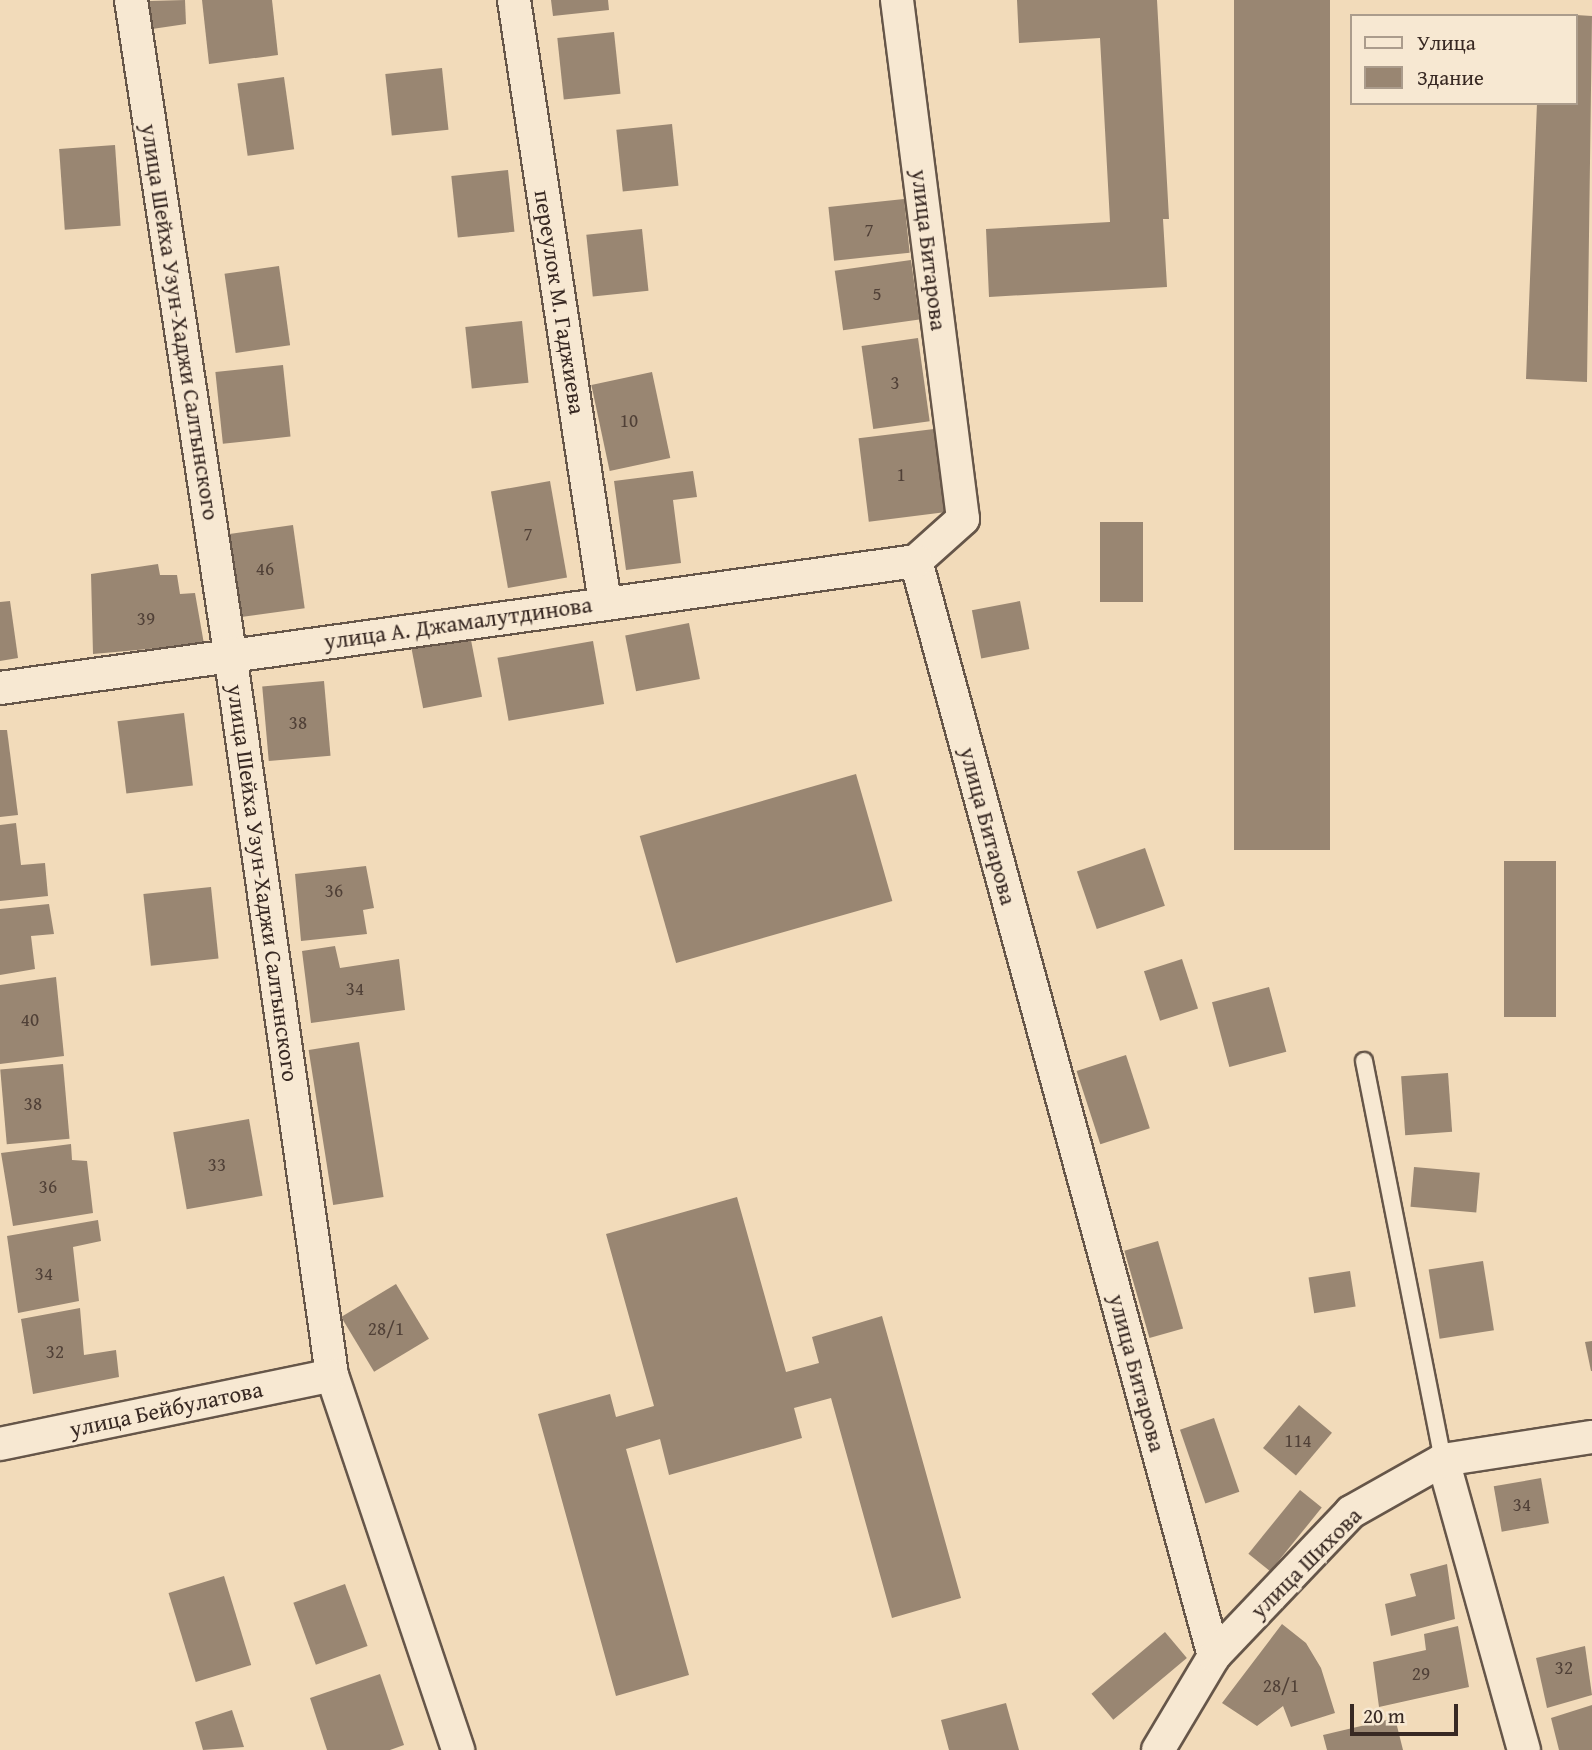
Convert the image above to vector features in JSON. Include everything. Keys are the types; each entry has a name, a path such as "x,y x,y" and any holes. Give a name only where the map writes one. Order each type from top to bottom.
{"street":[{"name":"улица Шейха Узун-Хаджи Салтынского","path":"131,0 230,653 332,1375 458,1750"},
{"name":"переулок М. Гаджиева","path":"514,0 606,603"},
{"name":"улица Битарова","path":"897,0 963,519 916,561 1214,1656"},
{"name":"улица А. Джамалутдинова","path":"0,688 230,653 916,561"},
{"name":"улица Бейбулатова","path":"1,1435 332,1375"},
{"name":"улица Шихова","path":"1158,1750 1214,1656 1351,1512 1443,1460 1592,1437"},
{"path":"1443,1460 1524,1750"}],"lane":[{"path":"1364,1061 1443,1460"}],"building":[{"path":"185,0 186,24 152,29 149,1"},
{"path":"202,0 272,0 278,55 209,64"},
{"path":"551,0 608,0 609,10 553,16"},
{"path":"1017,0 1157,0 1169,219 1163,219 1167,287 989,297 986,229 1110,222 1100,38 1019,43"},
{"path":"1234,0 1330,0 1330,850 1234,850"},
{"path":"1578,15 1592,16 1587,382 1526,379 1537,105 1578,105"},
{"path":"614,32 620,94 564,100 557,38"},
{"path":"442,68 448,130 392,136 385,74"},
{"path":"284,77 294,149 248,156 237,84"},
{"path":"672,124 678,186 623,192 616,130"},
{"path":"115,145 121,226 65,230 59,149"},
{"path":"508,170 514,232 458,238 451,176"},
{"path":"904,199 910,253 834,261 828,207"},
{"path":"642,229 648,291 593,297 586,235"},
{"path":"911,260 919,319 843,330 835,271"},
{"path":"279,266 290,345 236,353 225,274"},
{"path":"522,321 528,383 472,389 465,327"},
{"path":"918,338 930,421 873,429 862,346"},
{"path":"283,365 291,437 223,444 215,372"},
{"path":"652,372 670,458 610,471 591,385"},
{"path":"934,429 944,512 869,522 859,438"},
{"path":"693,471 697,497 673,500 681,563 626,570 614,481"},
{"path":"550,481 567,578 508,588 491,491"},
{"path":"1100,522 1143,522 1143,602 1100,602"},
{"path":"293,525 305,608 239,617 228,534"},
{"path":"158,564 160,575 177,575 180,594 195,593 204,644 93,654 91,574"},
{"path":"10,601 18,658 0,661 0,602"},
{"path":"1020,601 1029,649 981,658 972,610"},
{"path":"689,623 700,679 636,691 625,635"},
{"path":"470,635 482,697 423,708 411,646"},
{"path":"593,641 604,704 509,721 497,658"},
{"path":"324,681 331,756 269,761 262,686"},
{"path":"184,713 193,785 126,794 117,721"},
{"path":"0,730 7,730 18,815 0,817"},
{"path":"856,774 892,901 676,963 640,836"},
{"path":"16,823 21,865 45,863 48,896 0,901 0,825"},
{"path":"1145,848 1165,906 1097,929 1077,871"},
{"path":"1504,861 1556,861 1556,1017 1504,1017"},
{"path":"366,866 374,908 363,910 367,934 301,941 295,874"},
{"path":"211,887 219,959 151,966 143,894"},
{"path":"49,904 54,934 31,936 35,969 0,975 0,909"},
{"path":"335,946 340,968 399,959 405,1010 311,1023 302,951"},
{"path":"1182,959 1198,1008 1160,1021 1144,971"},
{"path":"56,977 64,1056 0,1064 0,985"},
{"path":"1269,987 1286,1052 1229,1067 1212,1002"},
{"path":"359,1042 384,1197 333,1205 309,1050"},
{"path":"1126,1055 1150,1128 1100,1144 1077,1071"},
{"path":"63,1064 70,1139 7,1144 0,1069"},
{"path":"1448,1073 1452,1132 1405,1135 1401,1076"},
{"path":"249,1119 263,1196 187,1209 173,1132"},
{"path":"71,1144 72,1160 87,1161 93,1213 13,1226 1,1153"},
{"path":"1414,1167 1480,1173 1476,1213 1411,1207"},
{"path":"737,1197 786,1372 819,1363 812,1337 882,1316 961,1598 892,1618 831,1398 794,1408 802,1438 669,1475 660,1439 626,1449 689,1675 616,1696 538,1414 610,1394 616,1417 654,1406 606,1234"},
{"path":"98,1220 101,1241 73,1247 79,1301 18,1313 7,1236"},
{"path":"1158,1241 1183,1328 1149,1338 1124,1251"},
{"path":"1483,1261 1494,1330 1440,1339 1429,1270"},
{"path":"1350,1271 1356,1307 1314,1313 1309,1278"},
{"path":"396,1284 429,1339 374,1372 341,1317"},
{"path":"80,1308 84,1355 116,1350 119,1377 33,1394 21,1319"},
{"path":"1592,1341 1592,1371 1591,1371 1585,1342"},
{"path":"1299,1405 1332,1433 1296,1476 1263,1448"},
{"path":"1214,1418 1239,1492 1205,1503 1180,1430"},
{"path":"1541,1478 1549,1523 1502,1532 1494,1486"},
{"path":"1300,1490 1322,1508 1270,1571 1248,1554"},
{"path":"1447,1564 1455,1619 1391,1636 1385,1604 1416,1596 1410,1574"},
{"path":"224,1576 251,1665 196,1682 169,1593"},
{"path":"345,1584 368,1646 316,1665 293,1603"},
{"path":"1282,1624 1306,1643 1321,1668 1335,1713 1291,1727 1283,1706 1257,1726 1222,1703"},
{"path":"1458,1626 1469,1687 1379,1707 1373,1662 1426,1650 1424,1634"},
{"path":"1165,1632 1187,1658 1113,1720 1091,1694"},
{"path":"1585,1646 1592,1695 1547,1708 1536,1658"},
{"path":"380,1674 404,1745 390,1750 327,1750 310,1698"},
{"path":"1006,1703 1019,1750 949,1750 941,1720"},
{"path":"1592,1705 1592,1750 1559,1750 1551,1718"},
{"path":"232,1710 244,1747 203,1750 195,1722"},
{"path":"1395,1718 1403,1750 1327,1750 1323,1735"}]}
